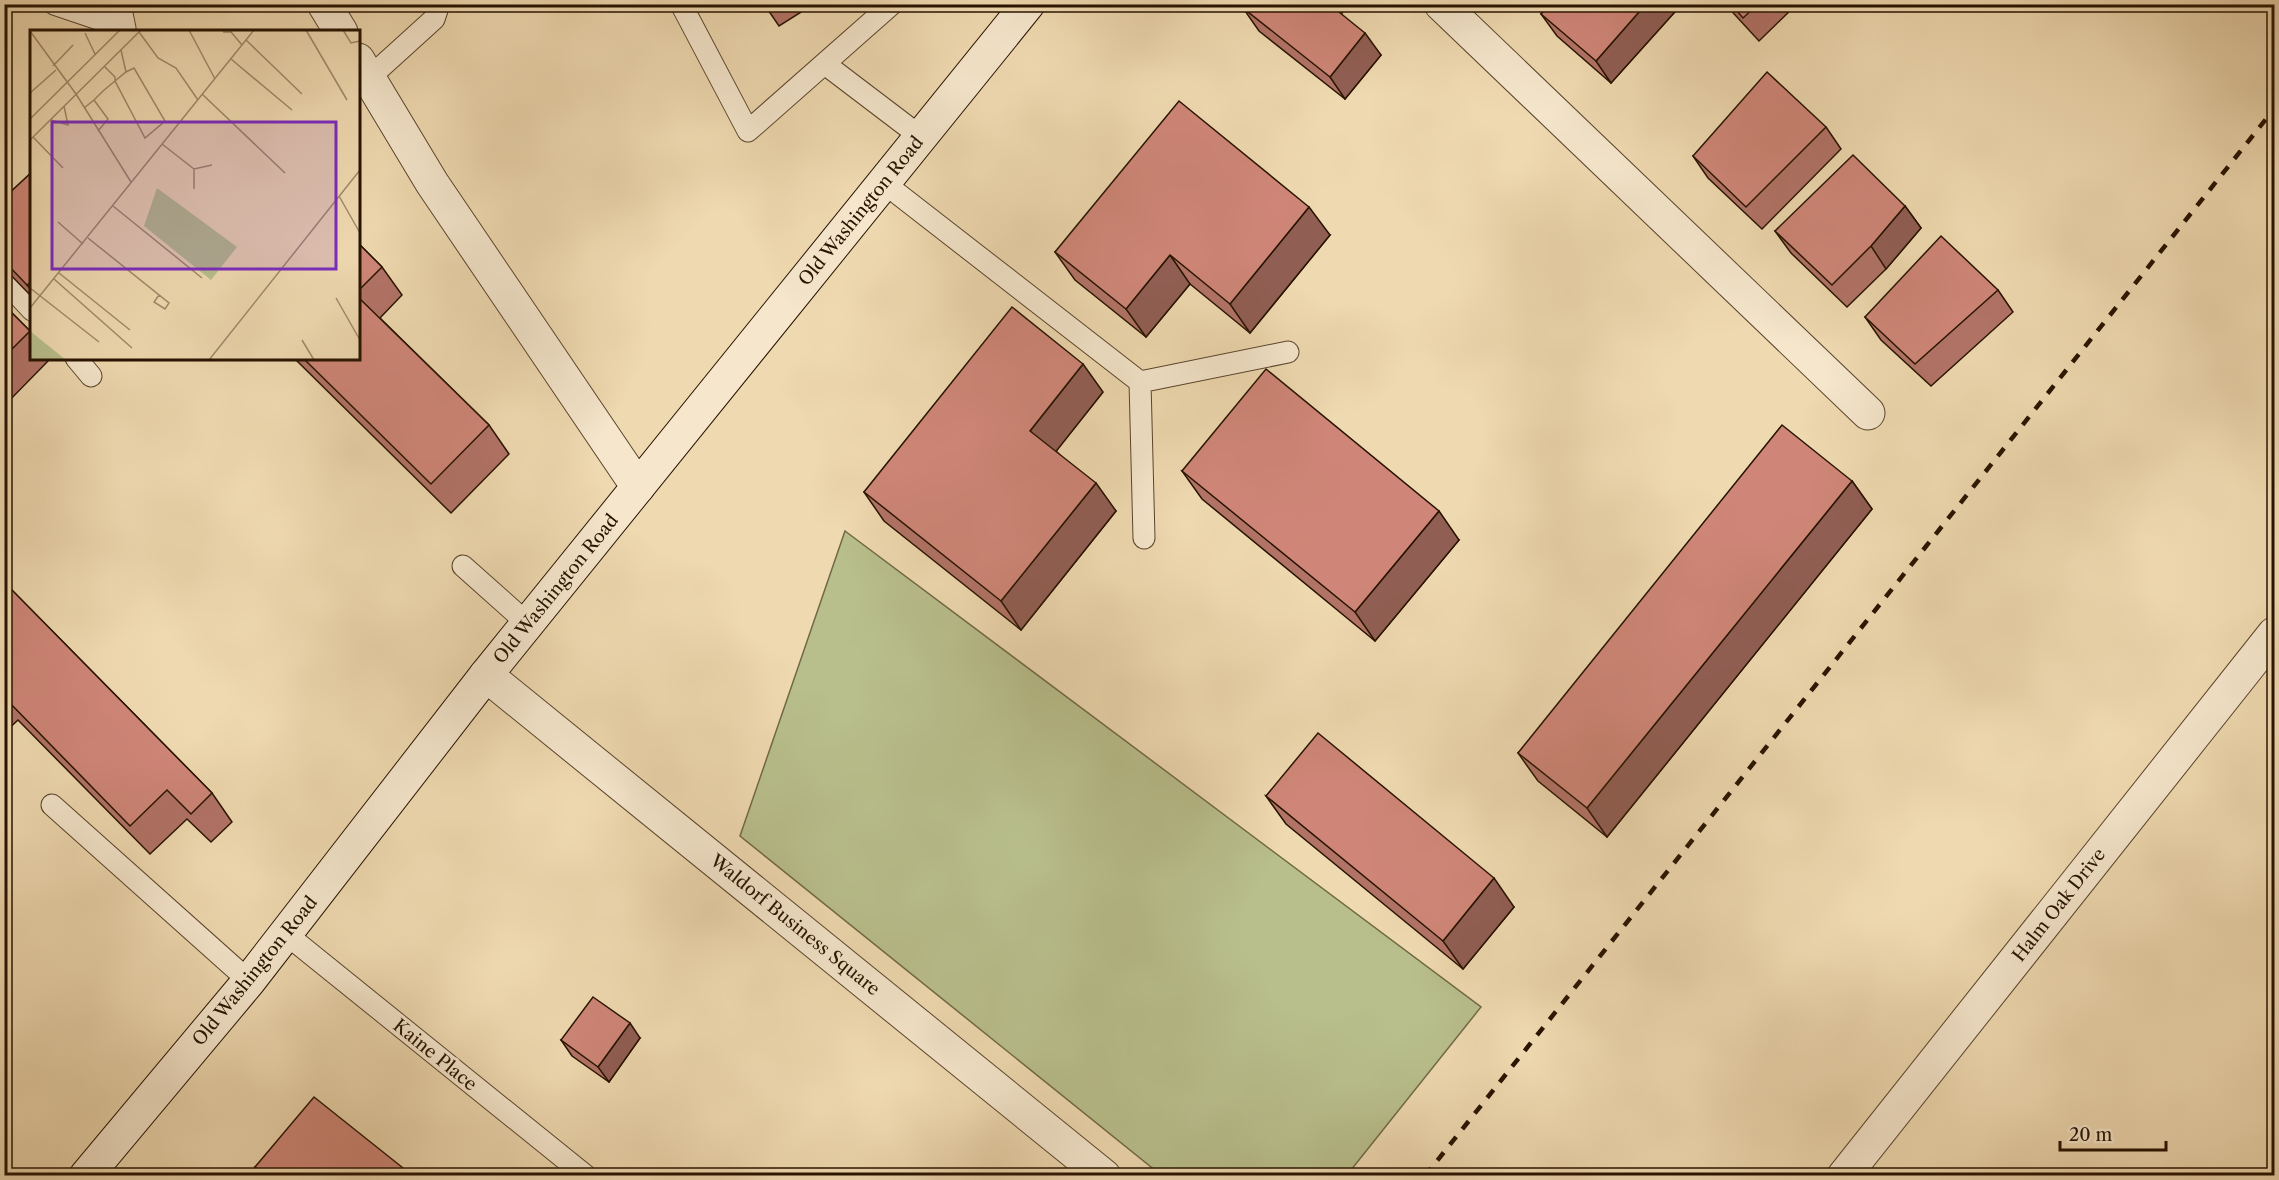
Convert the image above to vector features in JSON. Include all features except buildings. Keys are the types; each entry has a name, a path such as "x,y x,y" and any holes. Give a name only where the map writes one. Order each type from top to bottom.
{"street":[{"path":"324,4 340,30"},
{"name":"Old Washington Road","path":"86,1176 249,981 486,675 1028,4"},
{"path":"1441,4 1868,413"},
{"path":"364,69 432,183 638,487"},
{"name":"Halm Oak Drive","path":"1844,1176 2274,634"},
{"name":"Waldorf Business Square","path":"486,675 1104,1176"}],"lane":[{"path":"54,4 125,28 120,4"},
{"path":"364,69 434,19 439,4"},
{"path":"681,4 748,131 892,4"},
{"path":"825,64 921,137"},
{"path":"884,183 1140,382 1288,352"},
{"path":"4,280 30,308"},
{"path":"78,360 91,376"},
{"path":"1140,382 1144,538"},
{"path":"463,566 528,624"},
{"path":"52,805 249,981"},
{"name":"Kaine Place","path":"286,934 586,1176"}],"green space":[{"path":"845,531 1481,1007 1347,1175 1161,1175 740,836"}],"railway":[{"path":"1425,1176 2274,109"}]}
